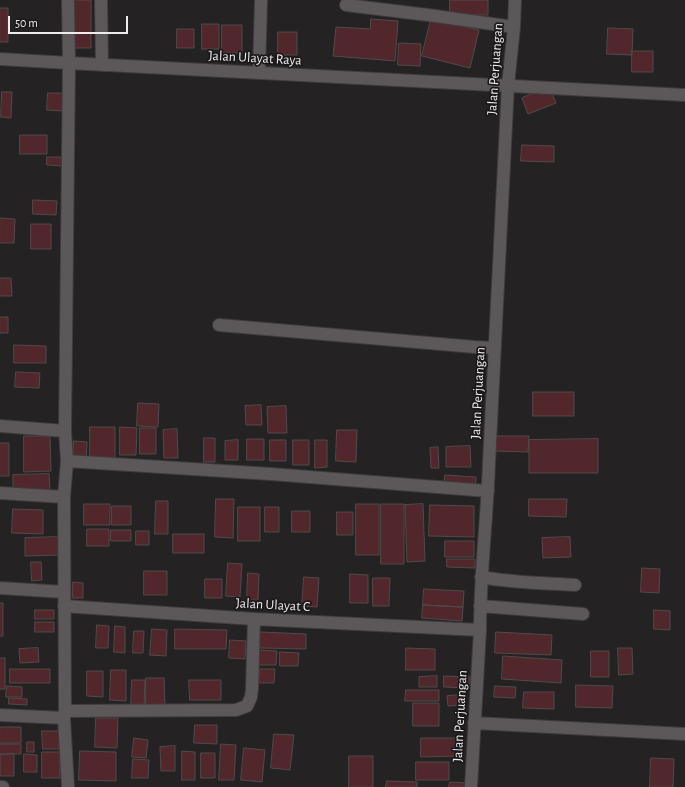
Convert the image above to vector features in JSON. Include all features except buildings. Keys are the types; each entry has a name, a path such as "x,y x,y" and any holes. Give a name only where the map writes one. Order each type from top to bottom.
{"street":[{"path":"68,0 67,461 64,497 65,714 68,787"},
{"path":"101,0 102,65"},
{"path":"259,73 261,0"},
{"name":"Jalan Perjuangan","path":"471,787 480,630 481,577 488,491 508,86 515,0"},
{"path":"346,5 514,27"},
{"name":"Jalan Ulayat Raya","path":"0,59 685,95"},
{"path":"219,325 495,348"},
{"path":"0,426 66,431"},
{"path":"67,461 271,474 488,491"},
{"path":"0,493 64,497"},
{"path":"481,577 503,581 576,585"},
{"path":"0,588 64,592"},
{"name":"Jalan Ulayat C","path":"64,606 254,619 480,630"},
{"path":"480,606 583,614"},
{"path":"0,715 236,710 247,706 251,697 252,689 254,619"},
{"path":"474,723 685,734"}]}
